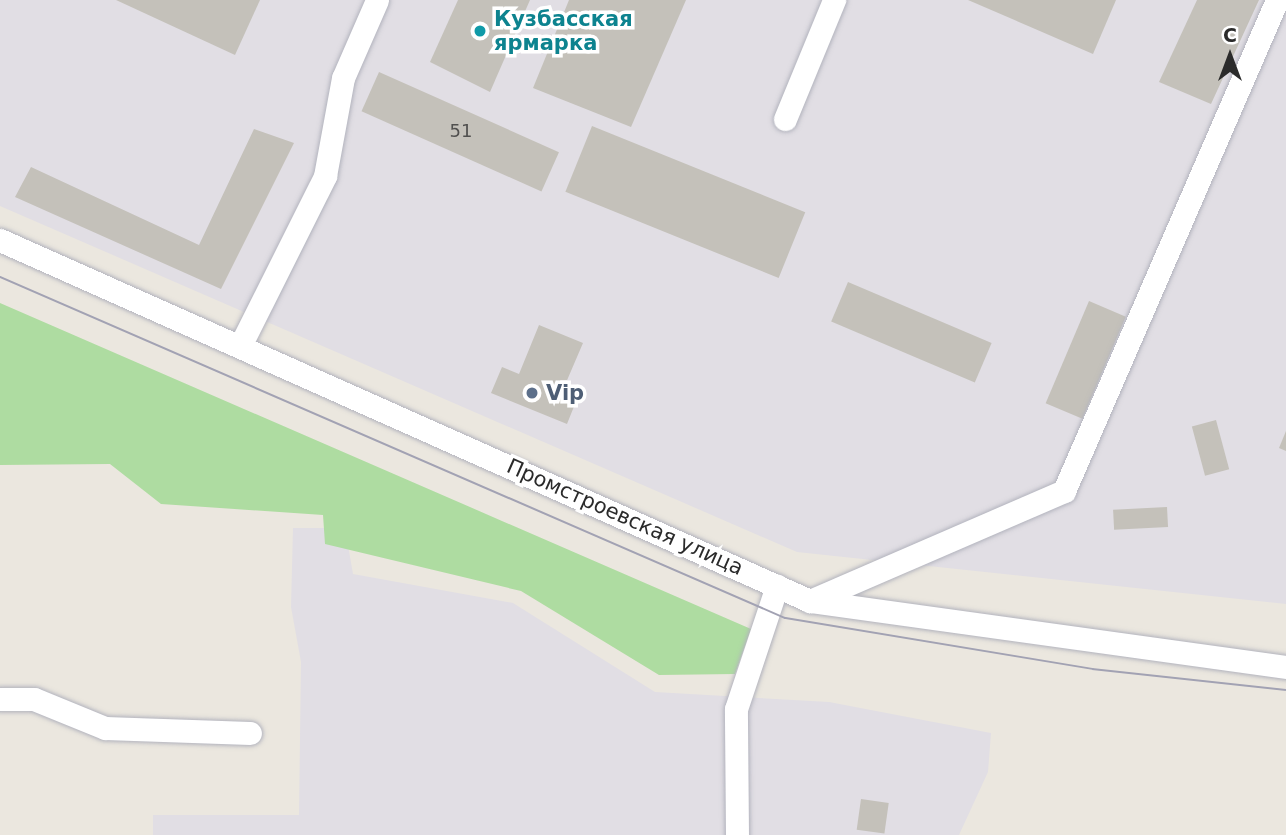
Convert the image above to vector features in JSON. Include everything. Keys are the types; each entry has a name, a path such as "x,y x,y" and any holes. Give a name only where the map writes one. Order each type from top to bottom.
{"street":[{"path":"241,344 325,176 343,78 377,0"},
{"path":"785,119 834,0"},
{"path":"810,601 1065,491 1277,0"},
{"name":"Промстроевская улица","path":"0,240 241,344 810,601 1286,667"},
{"path":"737,835 736,709 777,586"},
{"path":"0,699 34,699 105,728 250,733"}],"shaded area":[{"path":"0,0 1286,0 1286,604 797,552 0,206"},
{"path":"293,528 345,528 353,574 513,603 655,692 829,702 991,733 988,772 959,835 153,835 153,815 299,815 301,662 291,607"}],"green space":[{"path":"0,303 751,629 735,674 659,675 521,591 325,544 323,515 161,504 110,464 0,465"}],"building":[{"path":"116,0 260,0 235,55"},
{"name":"Кузбасская ярмарка","path":"458,0 530,0 490,92 430,62"},
{"path":"569,0 686,0 631,127 533,88"},
{"path":"968,0 1116,0 1093,54"},
{"path":"1197,0 1259,0 1211,104 1159,82"},
{"path":"379,72 559,152 541,191 362,111"},
{"path":"592,126 805,212 779,278 565,192"},
{"path":"254,129 294,143 221,289 15,197 31,167 199,245"},
{"path":"848,282 992,343 975,383 831,322"},
{"path":"1089,301 1126,317 1082,419 1046,403"},
{"path":"539,325 583,343 562,392 577,399 567,424 491,393 502,367 519,374"},
{"path":"1216,420 1229,469 1205,476 1192,426"},
{"path":"1286,431 1286,451 1279,448"},
{"path":"1167,507 1168,527 1114,530 1113,510"},
{"path":"861,799 889,803 884,834 857,830"}],"tram line":[{"path":"0,277 785,618 1093,669 1286,690"}],"place":[{"name":"Кузбасская ярмарка","path":"480,31"},
{"name":"Vip","path":"532,393"}]}
